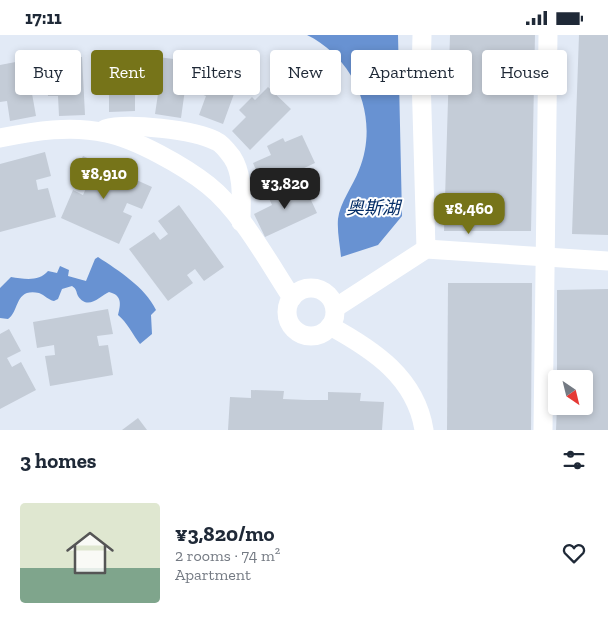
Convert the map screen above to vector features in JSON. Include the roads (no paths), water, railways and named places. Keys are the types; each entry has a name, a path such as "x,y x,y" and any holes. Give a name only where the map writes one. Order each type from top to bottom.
{"street":[{"path":"422,35 426,249"},
{"path":"544,430 548,35"},
{"path":"98,132 110,128 145,127 180,132 217,141 232,158 239,175 240,222"},
{"path":"0,137 63,128 107,133 158,153 209,185 240,222 292,298"},
{"path":"334,308 353,298 426,249 546,255 608,261"},
{"path":"312,288 327,294 334,308 333,321 330,326 313,336 300,333 295,329 290,324 287,311 292,298 304,289 312,288"},
{"path":"330,326 366,345 389,365 412,392 422,414 424,430"}],"water":[{"name":"奥斯湖","path":"307,35 398,35 398,50 351,50 351,75 341,62 341,50 329,50"},
{"name":"奥斯湖","path":"360,95 399,95 402,216 378,245 341,257 338,219 341,206 359,170 365,151 367,131 365,111"},
{"path":"98,257 138,287 156,310 151,315 152,334 140,344 118,315 120,301 116,295 109,292 94,301 86,302 78,296 76,289 72,286 62,289 58,299 54,301 39,293 31,292 21,297 8,319 0,318 0,288 11,277 36,278 48,271 57,273 60,266 69,270 68,276 86,281 95,259"}]}
